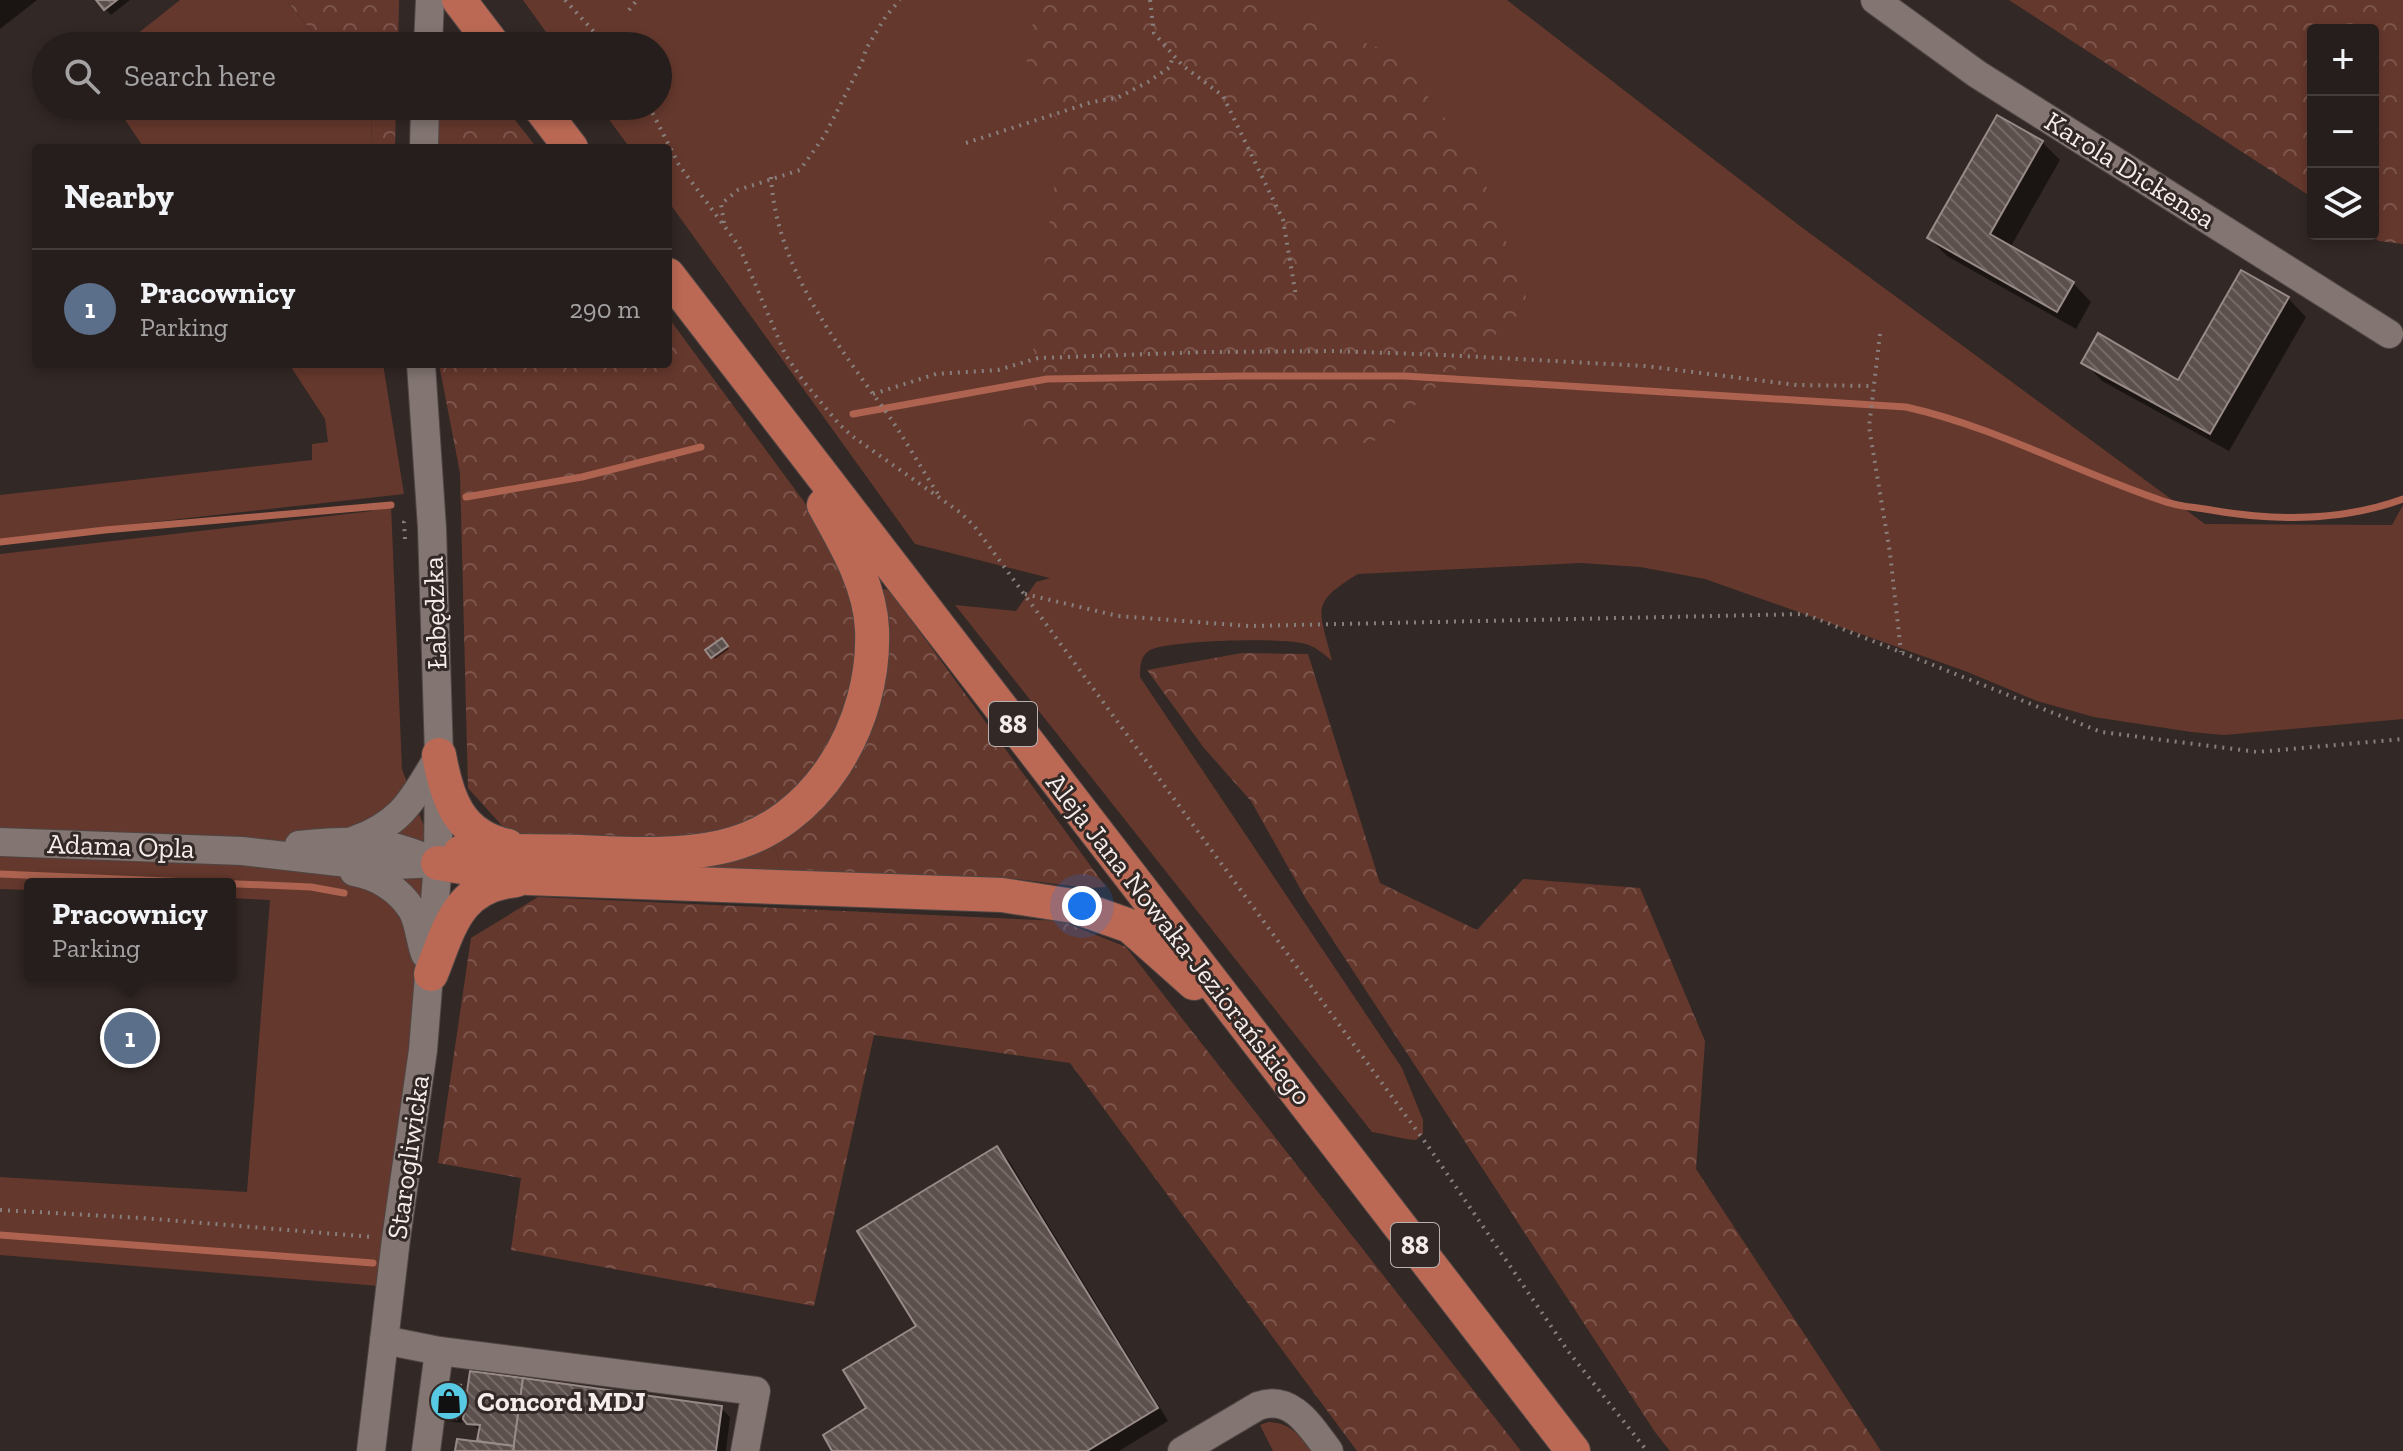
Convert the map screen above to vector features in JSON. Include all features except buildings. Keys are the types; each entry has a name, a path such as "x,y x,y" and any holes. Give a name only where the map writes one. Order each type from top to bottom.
{"main road":[{"path":"459,0 483,32"},
{"path":"550,120 568,144"},
{"name":"Aleja Jana Nowaka-Jeziorańskiego","path":"672,280 1573,1451"},
{"path":"431,974 456,913 470,896 528,864 685,853 725,846 761,832 792,813 818,791 839,757 865,700 872,628 866,597 851,556 770,408"},
{"path":"439,755 446,791 458,815 475,834 528,864"},
{"path":"438,863 528,864 1002,895 1073,906 1130,926 1257,1040"}],"street":[{"path":"429,32 430,0"},
{"name":"Karola Dickensa","path":"1875,0 1977,74 2389,334"},
{"path":"424,144 425,120"},
{"name":"Łabędzka","path":"421,368 432,528 439,755 438,863"},
{"path":"355,840 382,829 397,818 439,755"},
{"path":"242,851 355,840 405,849 438,863"},
{"name":"Adama Opla","path":"0,842 242,851"},
{"path":"242,851 374,866 438,863"},
{"path":"242,851 374,876 397,892 413,912 431,974"},
{"name":"Starogliwicka","path":"371,1451 431,974 438,863"},
{"path":"384,1340 439,1351 756,1391 745,1451"},
{"path":"426,1451 439,1351"},
{"path":"1182,1451 1258,1406 1272,1401 1285,1404 1295,1411 1329,1451"}],"path":[{"path":"565,0 594,32"},
{"path":"629,10 637,0"},
{"path":"724,225 721,204 738,190 800,170 825,135 866,49 900,0"},
{"path":"1150,0 1154,33 1182,65 1223,96 1283,220 1296,296"},
{"path":"966,143 1092,102 1117,98 1170,67 1173,55"},
{"path":"656,120 668,144"},
{"path":"672,151 739,246 785,354 804,382 852,436 940,498 975,527 1428,1146 1568,1351 1647,1451"},
{"path":"771,177 780,224 793,266 833,340 873,394 940,498"},
{"path":"1880,334 1869,427 1890,553 1901,652"},
{"path":"873,394 936,374 998,370 1038,358 1206,352 1335,351 1473,356 1645,366 1797,385 1874,386"},
{"path":"1023,593 1118,616 1249,626 1805,614 2101,732 2257,752 2403,739"},
{"path":"0,1210 396,1239"}],"green space":[{"path":"180,0 286,0 312,32 140,32"},
{"path":"286,0 399,0 398,32 312,32"},
{"path":"523,0 1507,0 1804,229 2205,524 2392,525 2403,505 2403,719 2224,735 2094,717 2037,701 1965,671 1705,579 1640,567 1581,563 1358,574 1331,593 1322,610 1332,661 1317,649 1294,642 1202,642 1150,650 1142,659 1140,677 1402,1068 1423,1120 1423,1134 1416,1140 1372,1132 955,605 1016,611 1036,582 1050,578 915,544 672,207 672,144 627,144 609,120 672,120 672,32 546,32"},
{"path":"1039,0 1263,0 1285,13 1395,54 1476,158 1529,305 1372,443 1020,453 1062,127 1025,73"},
{"path":"2009,0 2403,0 2403,244 2378,240 2379,24 2307,24 2307,194"},
{"path":"125,120 371,120 372,144 141,144"},
{"path":"371,120 396,120 395,144 372,144"},
{"path":"439,120 515,120 534,144 438,144"},
{"path":"672,322 827,533 857,604 857,669 832,743 800,787 764,814 708,836 553,842 505,829 468,788 460,473 440,368 672,368"},
{"path":"292,368 384,368 404,494 0,539 0,495 312,460 312,444 328,442 325,419"},
{"path":"391,505 402,769 438,863 391,1287 0,1255 0,1177 247,1192 270,900 236,898 236,878 24,878 24,890 0,889 0,554 372,511 376,506"},
{"path":"884,589 901,606 1106,887 1087,888 1017,879 784,874 770,836 815,806"},
{"path":"1242,653 1308,654 1380,883 1477,930 1523,879 1640,888 1705,1041 1696,1169 1881,1451 1670,1451 1306,899 1251,801 1204,748 1147,670"},
{"path":"770,836 784,874 478,858"},
{"path":"538,897 1061,921 1126,947 1521,1451 1357,1451 1070,1063 874,1035 814,1306 511,1250 521,1178 438,1163 471,938"},
{"path":"1268,1422 1293,1430 1311,1451 1273,1451 1260,1425"}],"waterway":[{"path":"853,414 1047,379 1405,376 1906,407 1972,426 2168,503 2254,516 2330,515 2379,507 2403,499"},
{"path":"466,497 582,477 701,447"},
{"path":"0,542 391,505"},
{"path":"0,874 96,878"},
{"path":"236,884 311,887 344,893"},
{"path":"0,1235 373,1263"}],"place":[{"name":"Pracownicy","path":"130,1038"},
{"name":"Concord MDJ","path":"449,1401"}]}
